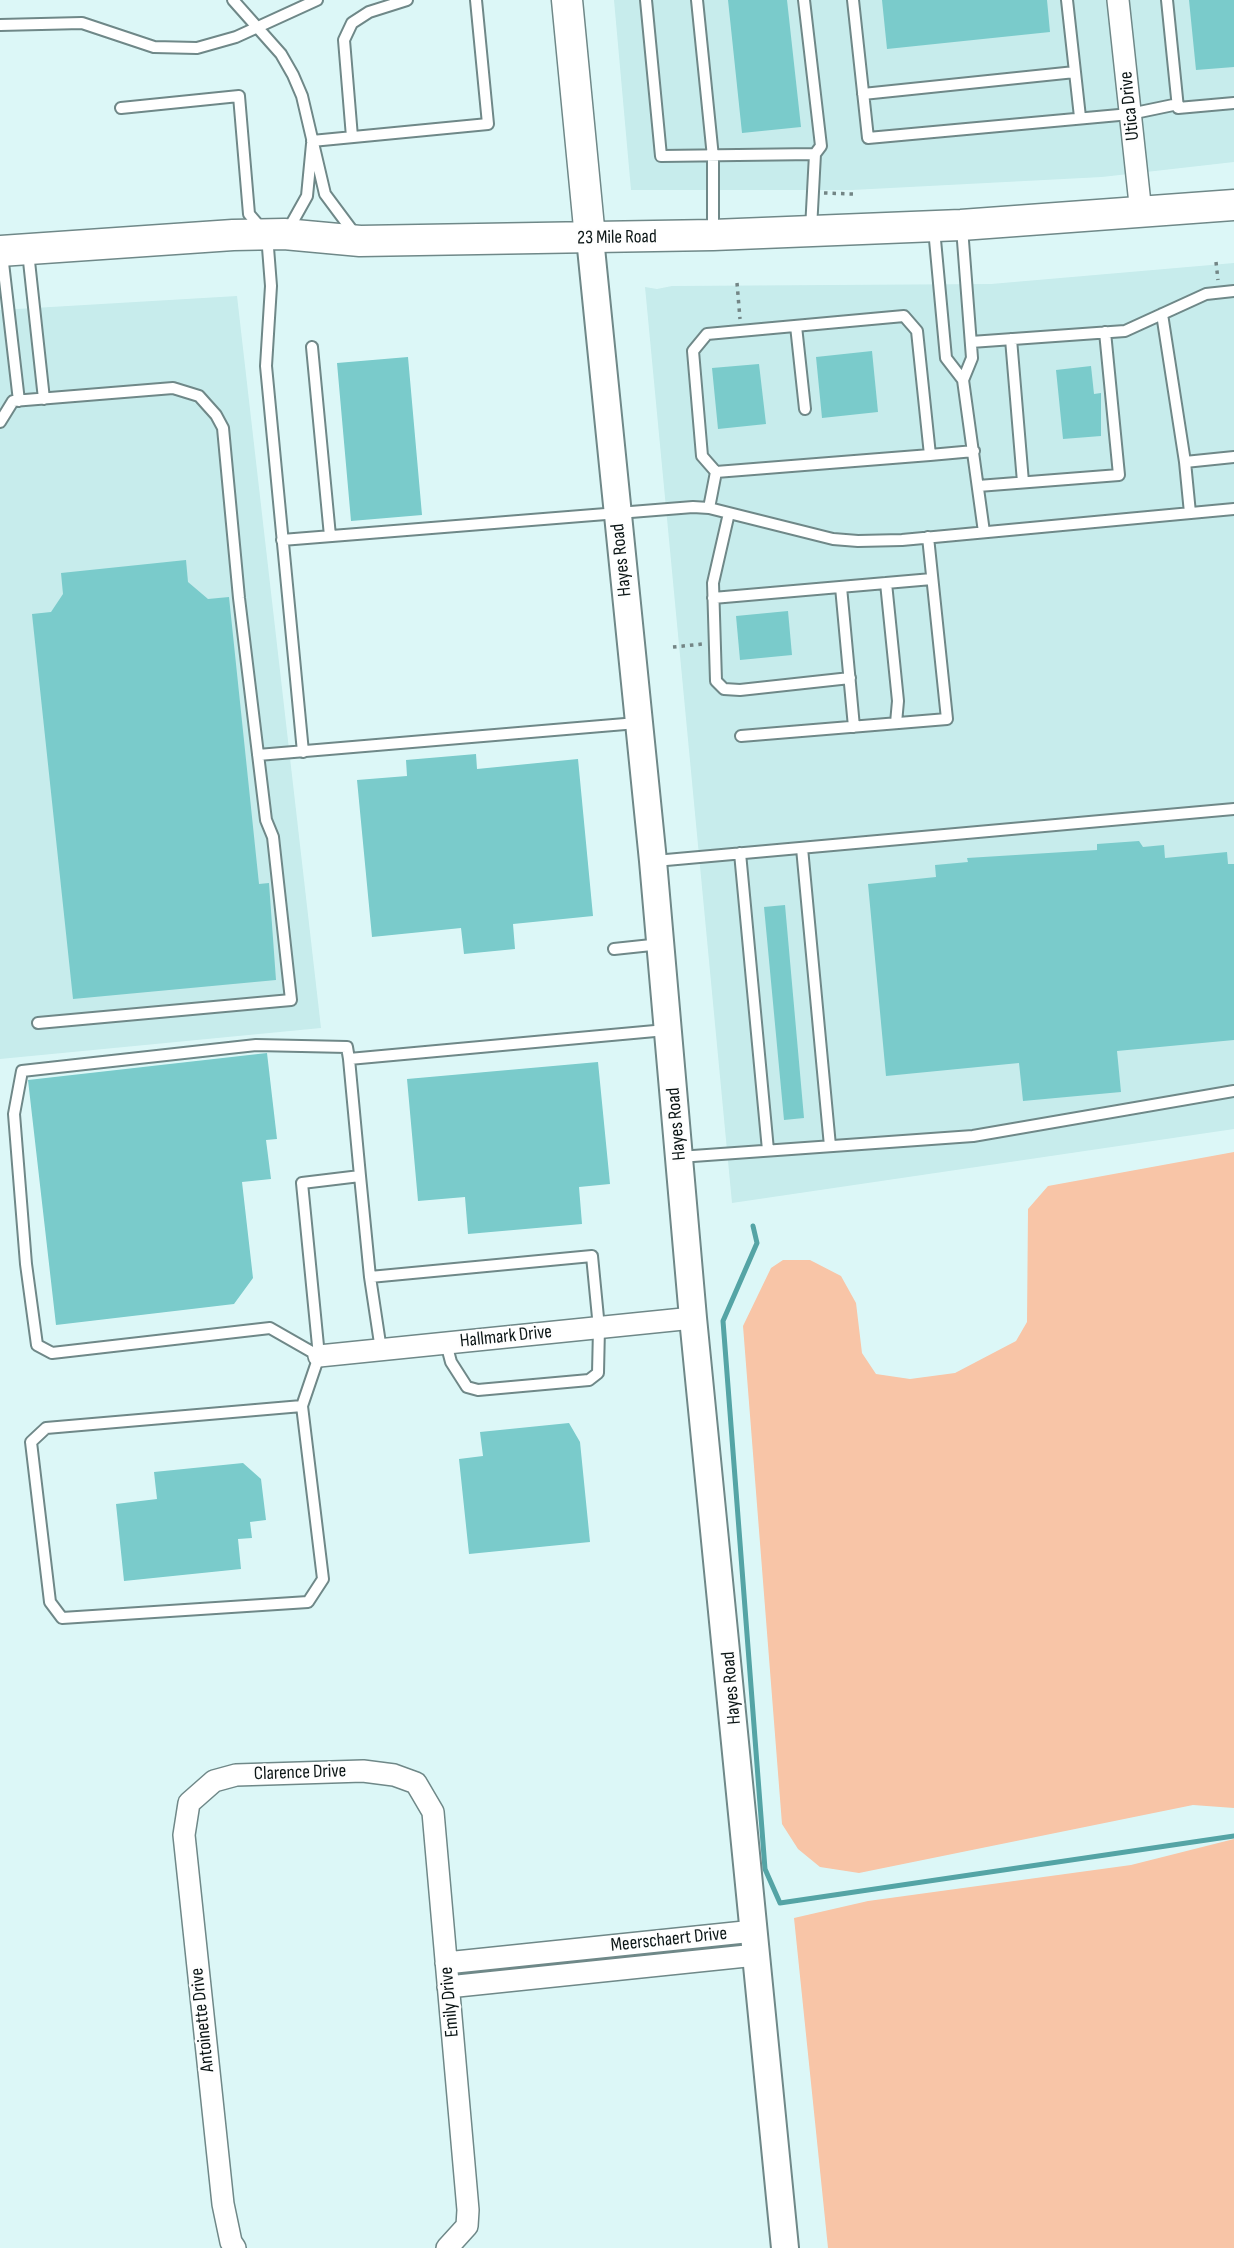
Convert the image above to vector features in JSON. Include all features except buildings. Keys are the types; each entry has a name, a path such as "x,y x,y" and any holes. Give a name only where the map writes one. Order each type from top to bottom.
{"main road":[{"name":"Hayes Road","path":"567,0 590,239"},
{"name":"23 Mile Road","path":"10,251 276,234 360,241 590,239 811,232 947,226 1234,205"}],"street":[{"name":"Utica Drive","path":"1118,0 1141,213"},
{"name":"Hayes Road","path":"590,239 653,861 693,1318 785,2248"},
{"name":"Hallmark Drive","path":"319,1356 693,1318"},
{"name":"Clarence Drive","path":"184,1835 189,1803 200,1791 214,1782 236,1775 363,1771 394,1775 416,1783 433,1812"},
{"name":"Emily Drive","path":"433,1812 466,2191 467,2226 447,2248"},
{"name":"Antoinette Drive","path":"184,1835 223,2204 231,2242 235,2248"},
{"name":"Meerschaert Drive","path":"446,1963 584,1948 755,1942"},
{"name":"Meerschaert Drive","path":"449,1987 587,1973 755,1942"},
{"name":"Meerschaert Drive","path":"584,1948 587,1973"}],"lane":[{"path":"233,0 281,54 293,75 302,96 325,194 360,241"},
{"path":"0,24 82,23 154,47 175,50 197,48 256,28 317,0"},
{"path":"352,137 344,40 352,23 374,5 407,0"},
{"path":"312,141 488,124 475,0"},
{"path":"646,0 661,156 816,154"},
{"path":"697,0 713,157 713,235"},
{"path":"804,0 821,146 816,154 811,232"},
{"path":"853,0 868,138 1130,114 1178,104"},
{"path":"1067,0 1080,117"},
{"path":"1167,0 1178,108 1234,103"},
{"path":"863,94 1075,72"},
{"path":"121,108 239,96 249,214 276,234"},
{"path":"303,752 266,366 276,234 298,217 307,196 312,141"},
{"path":"947,226 971,342 972,358 963,380"},
{"path":"947,226 946,358 963,380 984,532"},
{"path":"10,251 44,399"},
{"path":"10,251 19,401"},
{"path":"971,342 1125,331 1185,302 1219,290 1234,291"},
{"path":"1162,314 1185,462 1190,513"},
{"path":"716,472 702,456 693,351 707,334 904,316 917,331 930,455"},
{"path":"796,326 805,409"},
{"path":"978,485 1119,475 1105,332"},
{"path":"1011,339 1023,482"},
{"path":"312,347 330,536"},
{"path":"0,422 13,401 173,388 198,396 216,415 223,428 258,755 266,820 273,837 291,1000 38,1023"},
{"path":"716,472 974,451"},
{"path":"1185,462 1234,457"},
{"path":"709,508 716,472"},
{"path":"282,540 709,508 833,539 928,537 1234,509"},
{"path":"729,513 713,583 716,681 724,689 740,690 849,678"},
{"path":"741,736 947,719 928,537"},
{"path":"713,598 932,579"},
{"path":"886,583 898,701 896,723"},
{"path":"841,587 854,727"},
{"path":"258,755 637,723"},
{"path":"653,861 1234,809"},
{"path":"802,848 830,1146"},
{"path":"740,853 768,1150"},
{"path":"614,949 661,944"},
{"path":"349,1059 669,1030"},
{"path":"319,1356 270,1328 71,1353 52,1353 37,1345 26,1264 14,1114 22,1071 256,1045 348,1047 370,1277 381,1350"},
{"path":"679,1157 973,1136 1234,1091"},
{"path":"302,1406 46,1428 31,1442 50,1602 62,1618 308,1602 323,1579 302,1406 319,1356 302,1183 360,1176"},
{"path":"370,1277 592,1256 599,1328 598,1373 589,1380 478,1390 467,1387 451,1363 446,1343"}],"path":[{"path":"813,194 853,194"},
{"path":"1216,262 1219,290"},
{"path":"737,283 741,331"},
{"path":"673,647 713,642"}],"shaded area":[{"path":"614,0 1234,0 1234,162 1102,177 852,190 631,190"},
{"path":"1234,263 1234,1129 732,1203 645,287 657,289 672,286 991,284"},
{"path":"237,296 321,1028 0,1059 0,310"},
{"path":"1234,1152 1234,1808 1193,1805 859,1873 820,1867 798,1849 782,1824 743,1326 771,1268 783,1260 810,1260 841,1276 856,1303 862,1353 876,1374 910,1379 955,1373 1016,1341 1027,1322 1028,1209 1048,1186"},
{"path":"1234,1839 1234,2248 828,2248 794,1918 868,1901 1131,1865"}],"waterway":[{"path":"753,1226 757,1243 723,1321 765,1869 780,1903 1234,1836"}]}
